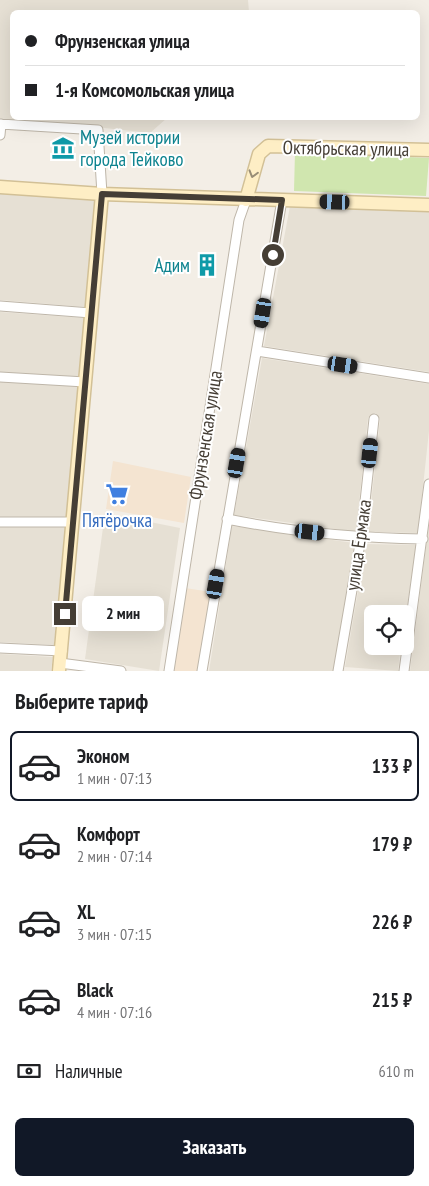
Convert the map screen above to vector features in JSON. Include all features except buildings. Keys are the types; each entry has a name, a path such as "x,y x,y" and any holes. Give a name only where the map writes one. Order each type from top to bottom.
{"main road":[{"name":"Октябрьская улица","path":"246,200 259,154 263,148 268,146 429,150"},
{"path":"0,187 102,194 429,205"},
{"path":"60,662 102,194"}],"street":[{"path":"0,135 1,124 98,130 102,194"},
{"name":"Фрунзенская улица","path":"169,671 239,220 246,200"},
{"name":"Фрунзенская улица","path":"202,671 282,200"},
{"path":"0,306 91,313"},
{"path":"257,351 429,378"},
{"path":"0,377 85,382"},
{"name":"улица Ермака","path":"338,671 361,538 374,419"},
{"path":"404,671 429,484"},
{"path":"227,519 276,529 361,538 423,539"},
{"path":"0,522 73,522"},
{"path":"0,648 60,662 120,671"}],"shaded area":[{"path":"0,0 248,0 249,10 10,10 10,120 165,120 150,133 77,125 0,121"},
{"path":"0,193 96,200 86,307 0,300"},
{"path":"290,206 429,211 429,372 264,346"},
{"path":"0,312 85,318 66,520 0,517"},
{"path":"262,358 429,384 429,431 418,533 368,532 380,419 375,413 368,418 356,532 234,515"},
{"path":"113,461 191,477 184,523 106,509"},
{"path":"105,513 180,528 159,671 85,659"},
{"path":"429,523 429,671 410,671 412,655 414,655 414,640"},
{"path":"65,525 54,645 0,642 0,527"},
{"path":"232,526 354,543 336,671 209,671"},
{"path":"366,544 416,545 407,605 364,605 364,655 400,655 398,671 345,667"},
{"path":"185,588 211,592 199,671 172,671"},
{"path":"0,654 53,657 51,671 0,671"}],"green space":[{"path":"295,152 429,158 426,196 294,191"}],"place":[{"name":"Музей истории города Тейково","path":"63,148"},
{"name":"Адим","path":"207,265"},
{"name":"Пятёрочка","path":"117,494"}],"route":[{"path":"65,614 102,194 282,200 273,255"}]}
